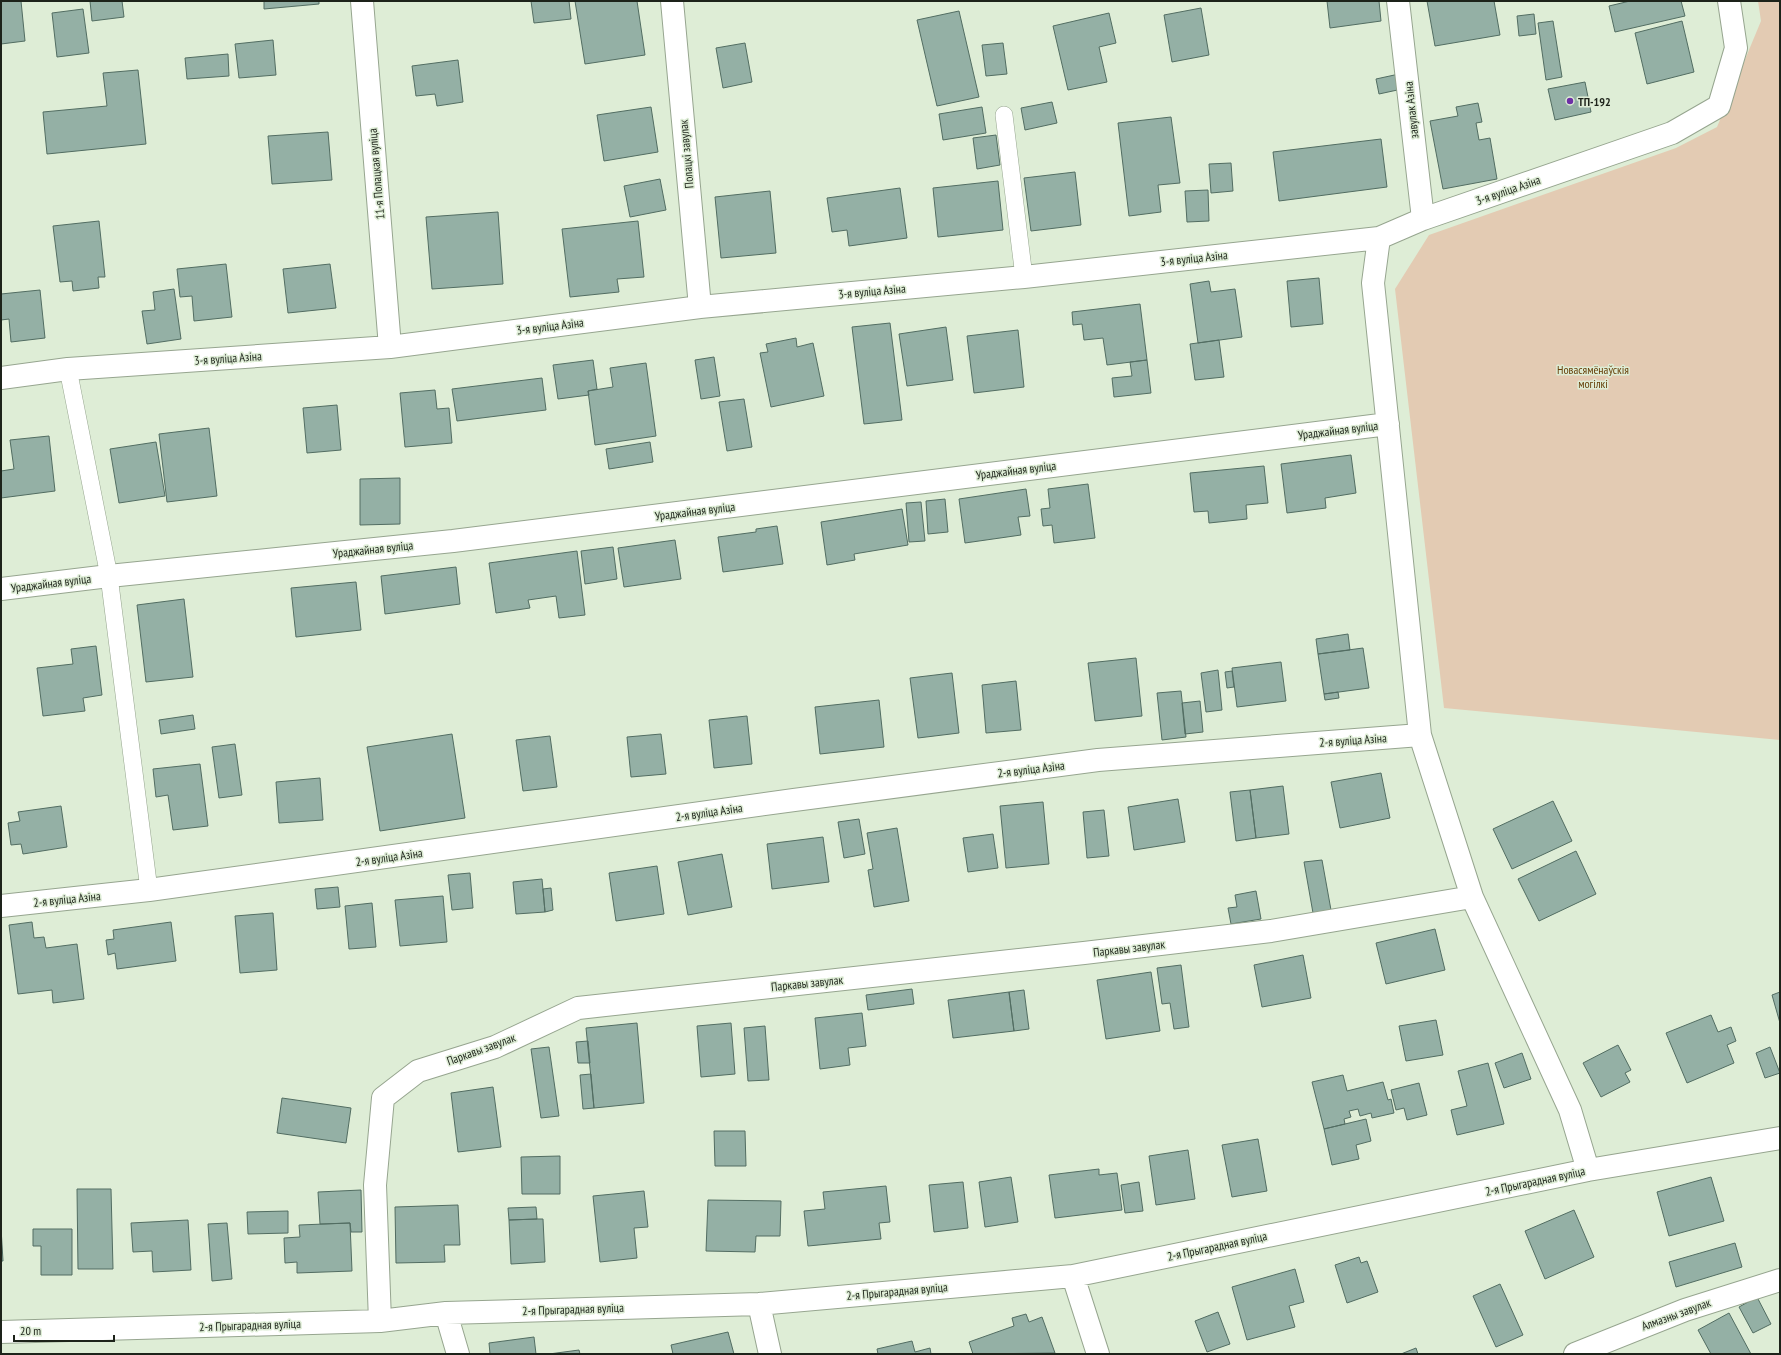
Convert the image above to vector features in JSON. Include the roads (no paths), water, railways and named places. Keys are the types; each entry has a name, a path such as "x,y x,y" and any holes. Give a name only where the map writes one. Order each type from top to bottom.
{"street":[{"name":"11-я Полацкая вуліца","path":"362,1 390,347"},
{"name":"Полацкі завулак","path":"672,1 700,307"},
{"name":"завулак Азіна","path":"1398,1 1423,219"},
{"name":"3-я вуліца Азіна","path":"1,378 68,369 390,347 700,307 1024,277 1379,238 1423,219 1672,133 1719,106 1736,48 1729,1"},
{"path":"1379,238 1373,282 1420,735 1472,897 1570,1110 1588,1170"},
{"name":"Ураджайная вуліца","path":"1,589 109,576 453,541 1388,424"},
{"name":"2-я вуліца Азіна","path":"1,906 149,890 794,800 1098,760 1420,735"},
{"name":"Паркавы завулак","path":"380,1321 375,1185 383,1098 418,1071 495,1047 578,1008 1263,932 1472,897"},
{"name":"2-я Прыгарадная вуліца","path":"1,1332 380,1321 446,1313 759,1304 1073,1276 1588,1170 1780,1138"},
{"path":"1073,1276 1098,1354"},
{"name":"Алмазны завулак","path":"1575,1354 1684,1310 1780,1280"},
{"path":"759,1304 770,1354"},
{"path":"446,1313 458,1354"}],"lane":[{"path":"1004,115 1024,277"},
{"path":"68,369 109,576 149,890"}],"place":[{"name":"ТП-192","path":"1570,101"}],"park label":[{"name":"Новасямёнаўскія могілкі","path":"1593,376"}]}
